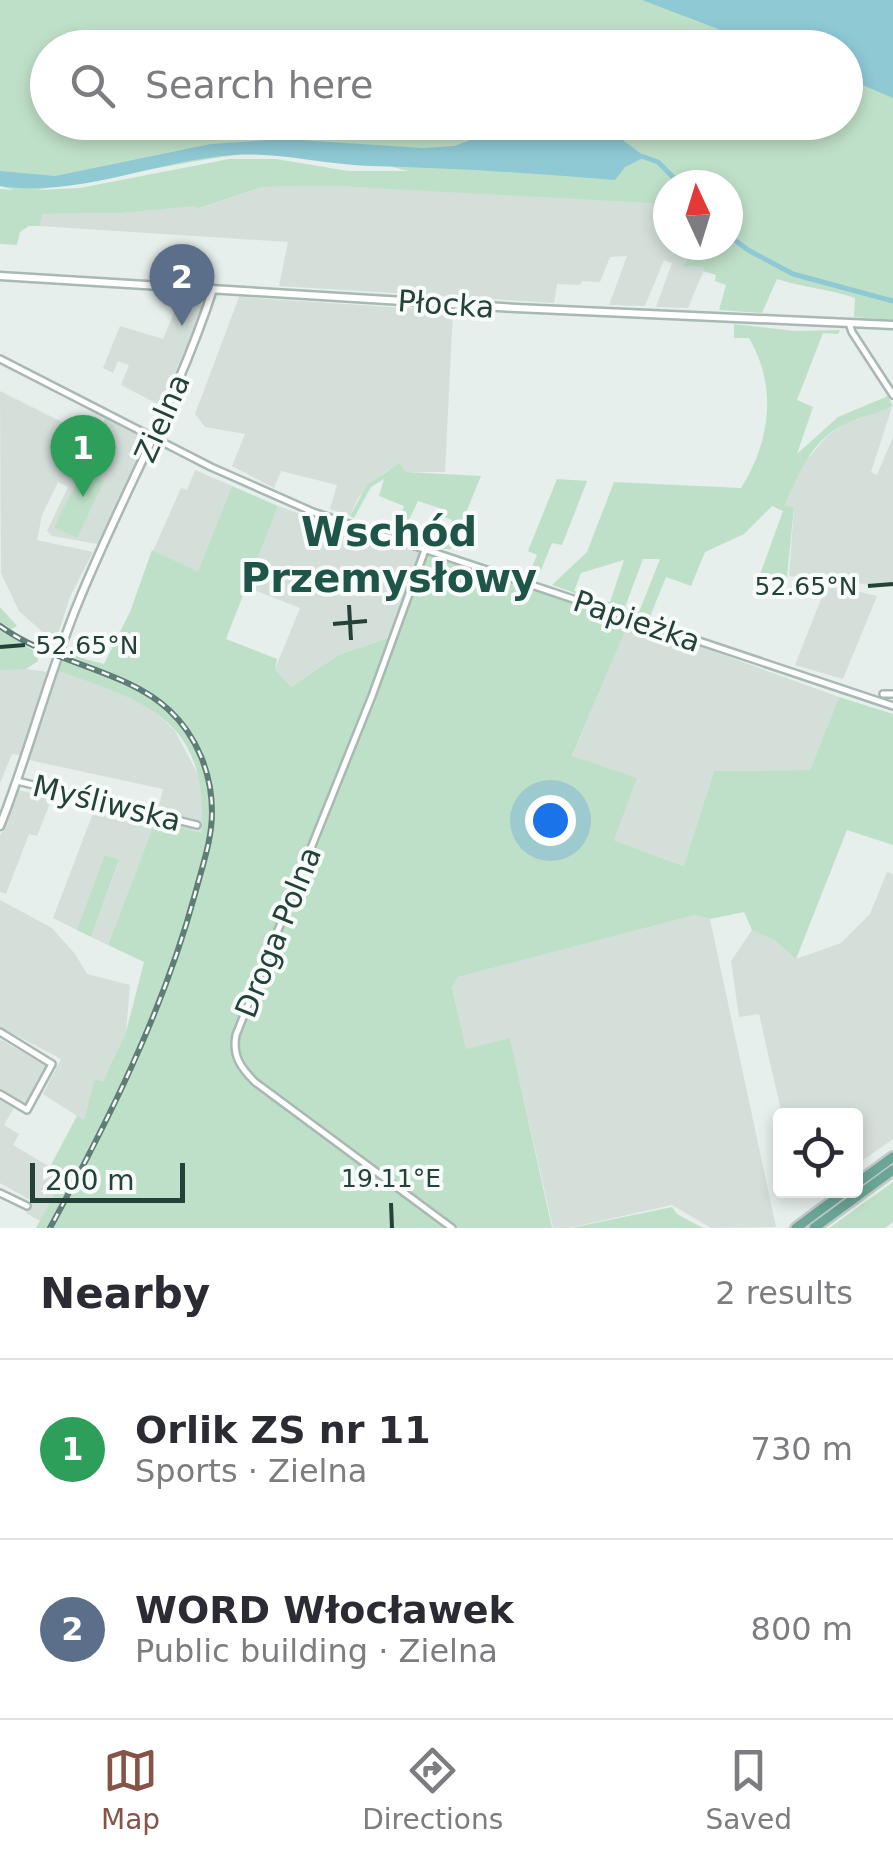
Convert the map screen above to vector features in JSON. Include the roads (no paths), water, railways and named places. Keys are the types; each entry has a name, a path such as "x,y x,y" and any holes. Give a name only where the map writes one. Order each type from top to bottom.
{"main road":[{"path":"863,1179 893,1157"},
{"path":"814,1228 893,1170"},
{"path":"796,1228 836,1198"}],"street":[{"name":"Płocka","path":"0,276 516,308 893,325"},
{"name":"Zielna","path":"0,826 78,601 154,438 213,289"},
{"path":"850,323 893,395"},
{"name":"Papieżka","path":"0,358 273,495 424,550 893,706"},
{"name":"Droga Polna","path":"424,550 372,696 240,1024 234,1052 256,1082 452,1228"},
{"path":"883,694 893,694"},
{"name":"Myśliwska","path":"17,781 197,825"},
{"path":"0,1032 52,1064 27,1110 0,1094"},
{"path":"0,1194 27,1206"}],"water":[{"path":"642,0 893,0 893,98 863,85 863,30 721,30"},
{"path":"299,140 422,148 455,146 470,140 624,140 640,153 641,159 625,167 615,180 234,155 59,187 0,186 0,171 55,176 211,144"}],"waterway":[{"path":"641,156 658,162 666,170"},
{"path":"743,246 793,274 893,301"}],"railway":[{"path":"0,626 42,649 131,685 169,710 195,744 206,770 211,798 212,822 206,853 167,981 113,1106 50,1228"}],"place":[{"name":"WORD Włocławek","path":"182,326"},
{"name":"Orlik ZS nr 11","path":"83,497"}],"district":[{"name":"Wschód Przemysłowy","path":"389,555"}]}
